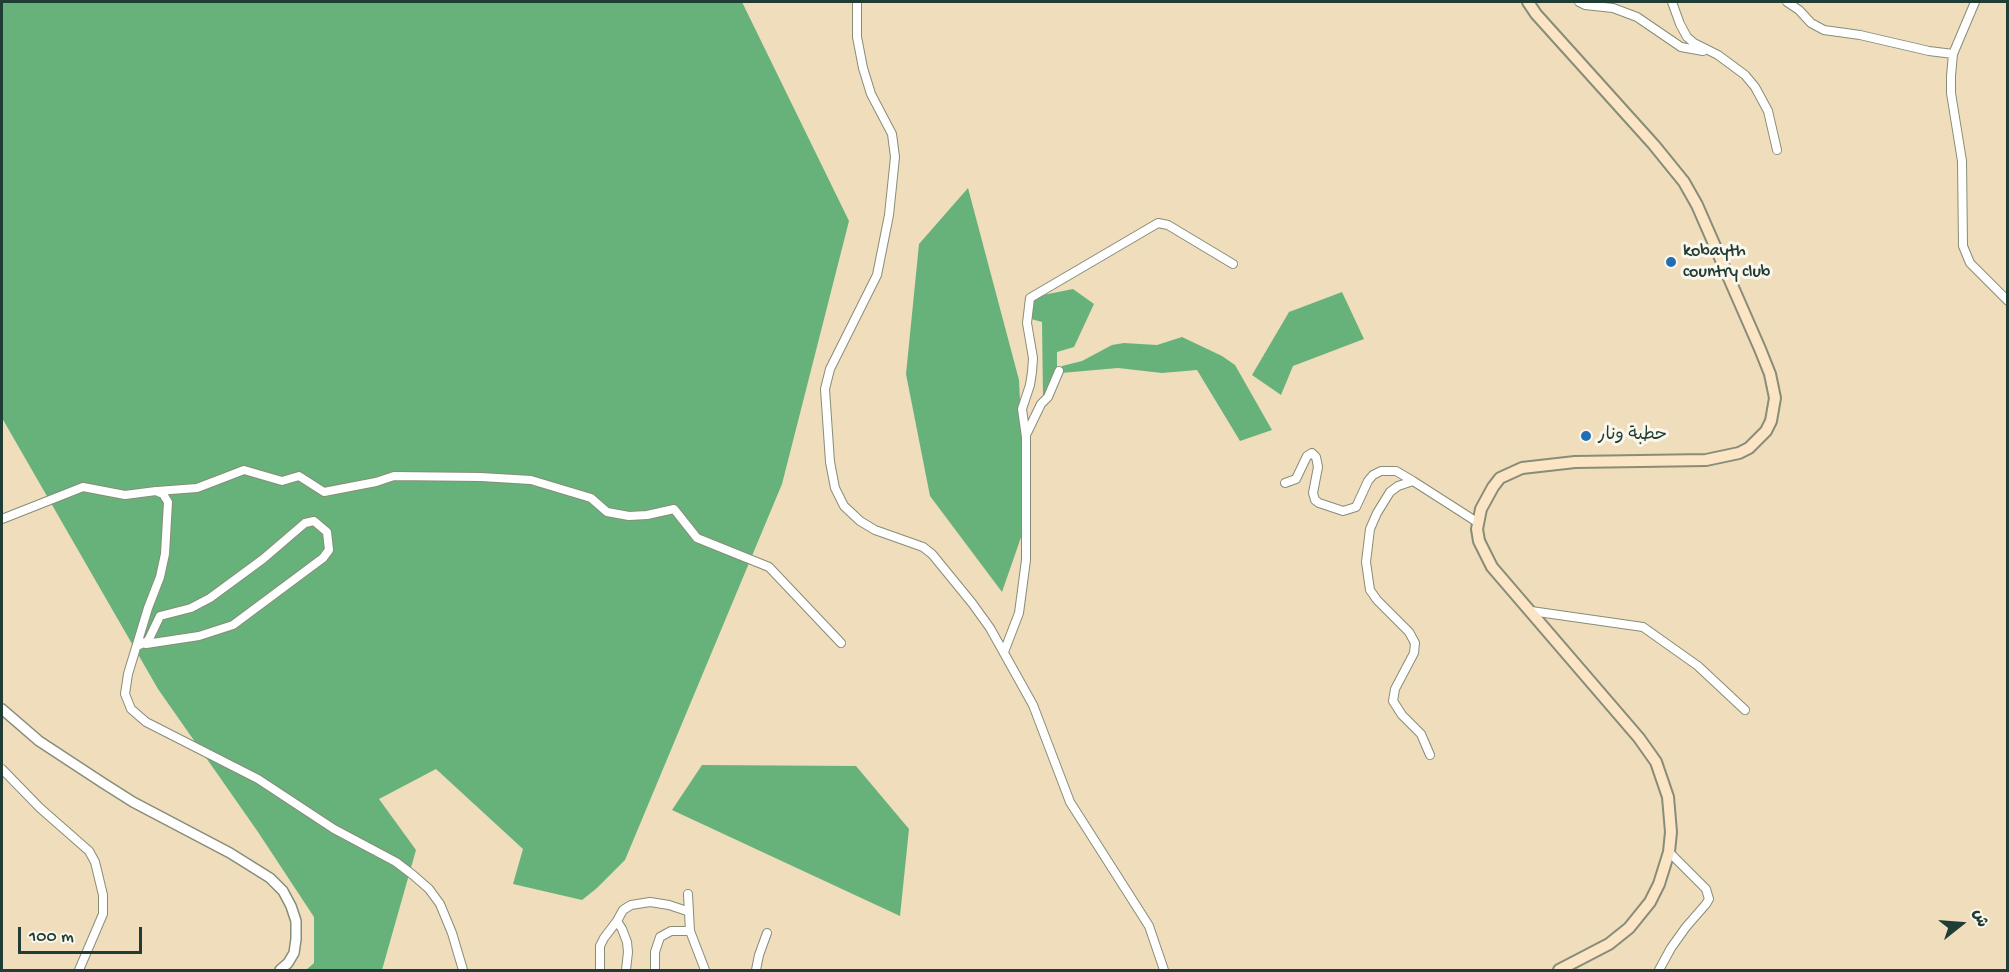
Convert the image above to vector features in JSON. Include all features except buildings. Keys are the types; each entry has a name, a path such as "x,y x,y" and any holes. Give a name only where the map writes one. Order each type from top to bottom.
{"main road":[{"path":"1528,2 1536,14 1666,159 1691,194 1770,374 1775,398 1771,421 1758,440 1749,448 1728,456 1706,460 1575,462 1522,468 1500,478 1492,487 1481,509 1478,522 1479,541 1492,567 1639,738 1656,762 1666,787 1669,804 1671,832 1663,873 1656,892 1629,928 1609,944 1559,970"}],"street":[{"path":"857,2 857,37 862,68 871,94 892,134 895,157 889,215 877,275 830,369 825,388 833,479 838,496 844,506 860,521 886,534 923,547 932,554 972,603 1004,652 1033,705 1070,802 1149,927 1164,970"},
{"path":"1579,2 1613,8 1637,17 1681,47 1715,53"},
{"path":"1672,2 1680,24 1688,37 1745,75 1760,93 1768,111 1777,150"},
{"path":"1787,2 1799,10 1811,23 1824,30 1953,54"},
{"path":"1975,2 1953,54 1951,76 1951,93 1962,161 1962,240 1964,252 1975,269 2007,301"},
{"path":"1004,652 1019,613 1026,560 1026,437 1022,410 1032,372 1033,358 1027,323 1030,298 1158,223 1168,225 1233,264"},
{"path":"1026,437 1059,371"},
{"path":"1285,483 1296,479 1307,456 1312,453 1316,457 1318,467 1313,493 1315,500 1319,503 1342,512 1356,507 1373,475 1381,471 1396,471 1478,522"},
{"path":"2,519 84,487 125,495 197,488 244,470 282,481 299,477 324,492 376,482 394,476 531,480 591,498 607,512 629,516 674,510 697,538 769,567 841,643"},
{"path":"1413,481 1398,486 1384,500 1370,529 1366,562 1367,578 1377,600 1413,636 1414,653 1395,689 1393,701 1402,715 1421,734 1430,755"},
{"path":"156,491 163,494 168,502 165,554 160,577 128,674 125,694 131,709 140,718 258,779 334,829 396,862 413,874 429,889 440,904 463,970"},
{"path":"137,646 200,636 233,625 323,558 329,550 327,532 314,521 305,523 263,559 210,598 191,608 160,616 146,644"},
{"path":"1531,610 1643,627 1698,666 1745,710"},
{"path":"2,709 39,741 126,797 270,878 283,891 296,921 294,953 280,970"},
{"path":"2,769 40,808 89,851 95,862 103,895 103,914 79,970"},
{"path":"1659,970 1671,948 1708,899 1706,889 1668,852"},
{"path":"688,894 687,911 690,931 705,970"},
{"path":"600,970 600,946 623,910 640,903 660,903 687,911"},
{"path":"617,921 627,942 626,970"},
{"path":"655,970 655,952 660,937 671,932 690,931"},
{"path":"756,970 767,933"}],"green space":[{"path":"2,2 742,2 849,221 782,484 625,860 582,900 513,884 523,849 436,769 379,799 416,850 382,970 306,970 314,963 314,917 158,689 2,418"},
{"path":"968,188 1019,380 1026,523 1002,592 930,496 906,374 919,244"},
{"path":"1073,289 1094,304 1074,347 1057,352 1057,385 1043,397 1042,322 1031,319 1028,298"},
{"path":"1342,292 1364,339 1293,366 1281,395 1252,375 1289,312"},
{"path":"1182,337 1222,356 1235,365 1272,430 1240,441 1197,370 1162,373 1118,368 1061,373 1062,366 1082,361 1112,345 1124,343 1157,345"},
{"path":"702,765 856,766 909,829 900,916 672,810"}],"place":[{"name":"kobayth country club","path":"1671,262"},
{"name":"حطبة ونار","path":"1586,436"}]}
